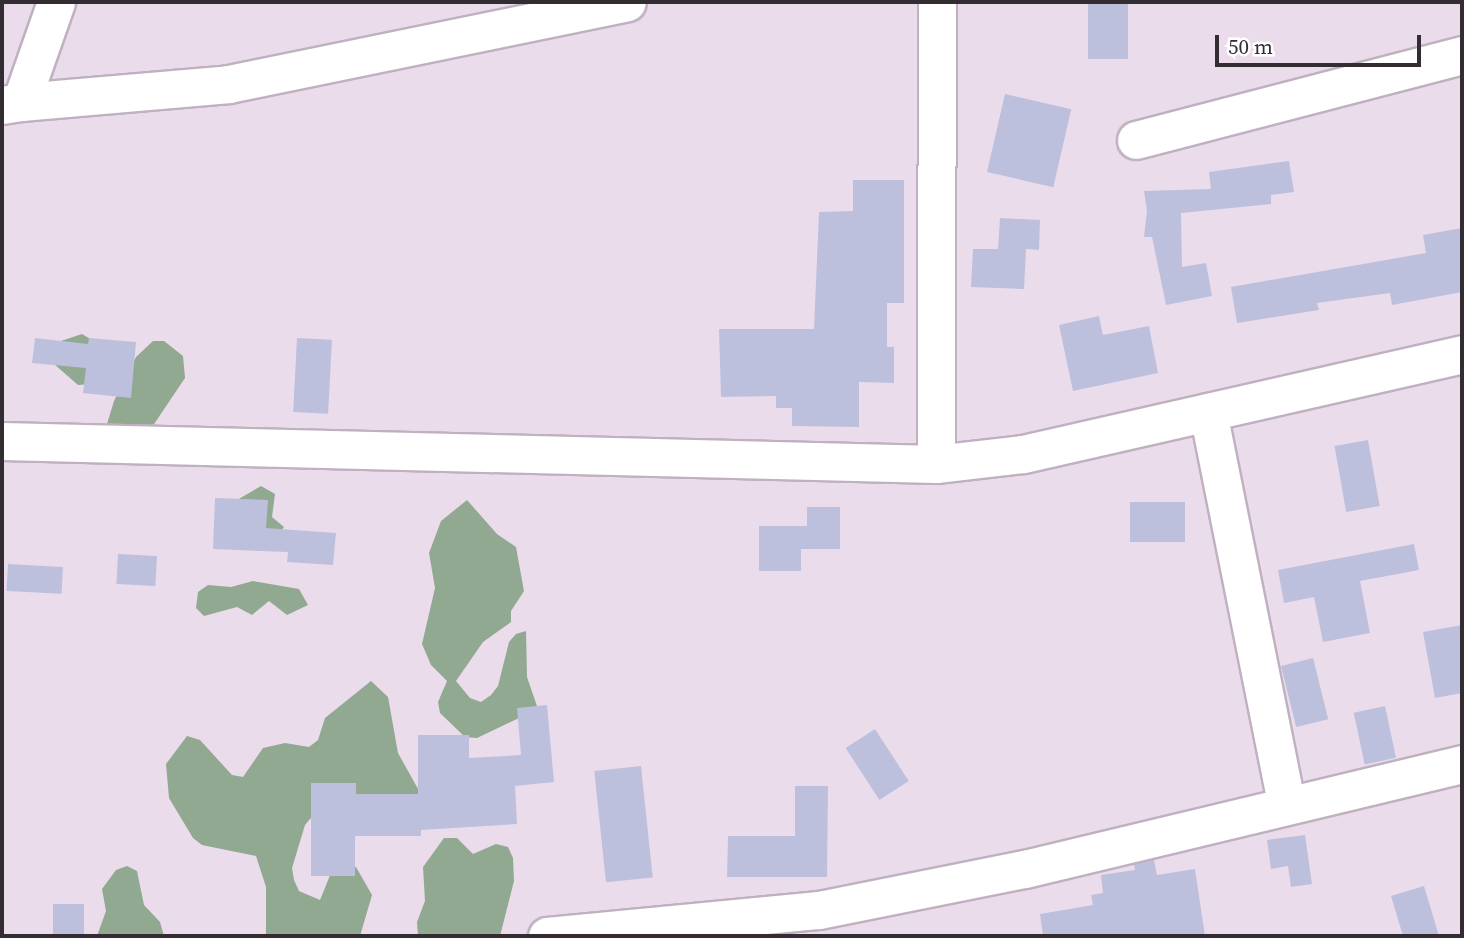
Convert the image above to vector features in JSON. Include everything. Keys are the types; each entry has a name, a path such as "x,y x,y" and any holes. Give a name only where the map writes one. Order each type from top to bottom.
{"street":[{"path":"56,2 11,104 229,84 627,2"},
{"path":"936,464 937,2"},
{"path":"1136,141 1462,55"},
{"path":"2,441 936,464 1023,454 1462,354"},
{"path":"1208,412 1286,804"},
{"path":"558,936 819,910 1025,869 1286,804 1462,764"}],"green space":[{"path":"82,334 92,340 90,384 78,385 54,364 61,341"},
{"path":"153,341 164,341 183,356 185,378 146,436 114,432 107,424 114,401 136,357"},
{"path":"261,486 275,494 272,517 284,527 274,541 237,500"},
{"path":"467,500 497,534 516,547 524,591 511,611 511,622 483,642 456,681 470,698 481,702 491,695 498,686 509,642 516,634 526,631 527,677 538,709 477,738 465,737 440,713 438,702 447,681 431,665 422,644 435,588 429,553 441,521"},
{"path":"253,581 299,589 308,605 287,615 269,601 252,615 237,607 204,616 196,608 198,592 208,585 231,587"},
{"path":"371,681 388,697 398,753 427,805 320,807 305,825 292,868 294,880 299,891 320,900 333,868 344,863 356,867 372,895 360,936 266,936 266,887 256,856 202,845 193,838 169,798 166,764 187,736 200,740 232,775 243,777 263,748 285,743 309,747 318,740 325,718"},
{"path":"444,838 457,838 473,854 496,844 508,847 513,858 514,881 500,936 418,936 417,922 425,901 423,867"},
{"path":"127,866 137,871 144,905 160,922 164,936 97,936 106,911 102,889 116,870"}],"building":[{"path":"1088,4 1128,4 1128,59 1088,59"},
{"path":"1005,94 1071,109 1053,187 987,172"},
{"path":"1289,161 1294,192 1271,195 1271,204 1181,213 1182,267 1206,263 1212,296 1166,305 1152,237 1144,237 1147,211 1144,191 1211,189 1209,172"},
{"path":"853,180 904,180 904,303 887,303 887,347 894,347 894,383 859,382 859,427 792,426 792,408 776,408 776,396 721,397 719,329 814,329 819,212 853,211"},
{"path":"1000,218 1040,220 1039,250 1026,249 1024,289 971,287 973,249 998,249"},
{"path":"1462,228 1462,292 1392,305 1390,293 1317,303 1319,310 1237,323 1231,287 1426,253 1423,235"},
{"path":"1099,316 1103,335 1149,326 1158,373 1073,391 1059,325"},
{"path":"35,338 88,344 89,338 136,342 131,398 83,393 86,368 32,363"},
{"path":"297,338 332,340 328,414 293,412"},
{"path":"1368,440 1380,506 1346,512 1335,446"},
{"path":"215,498 268,500 266,528 336,533 333,565 287,562 288,552 213,549"},
{"path":"1130,502 1185,502 1185,542 1130,542"},
{"path":"807,507 840,507 840,549 801,549 801,571 759,571 759,526 807,526"},
{"path":"1414,544 1419,570 1360,581 1370,633 1323,642 1314,597 1284,603 1278,570"},
{"path":"118,554 157,556 155,586 116,584"},
{"path":"8,564 63,567 62,594 7,591"},
{"path":"1462,625 1462,693 1435,698 1423,632"},
{"path":"1313,658 1328,719 1296,727 1281,666"},
{"path":"547,705 554,782 515,786 517,824 421,830 421,836 355,836 355,876 311,876 311,783 356,783 356,794 418,794 418,735 469,735 469,758 521,755 517,708"},
{"path":"1385,706 1396,758 1365,764 1354,713"},
{"path":"875,729 909,781 879,800 846,748"},
{"path":"641,766 653,877 606,882 594,771"},
{"path":"795,786 828,786 827,877 727,877 728,836 795,836"},
{"path":"1305,835 1312,884 1291,887 1288,866 1271,869 1267,840"},
{"path":"1154,860 1157,875 1195,869 1205,936 1043,936 1040,914 1093,905 1091,895 1103,893 1101,875 1135,870 1134,864"},
{"path":"1424,886 1439,936 1403,936 1391,896"},
{"path":"53,904 84,904 84,936 53,936"}]}
